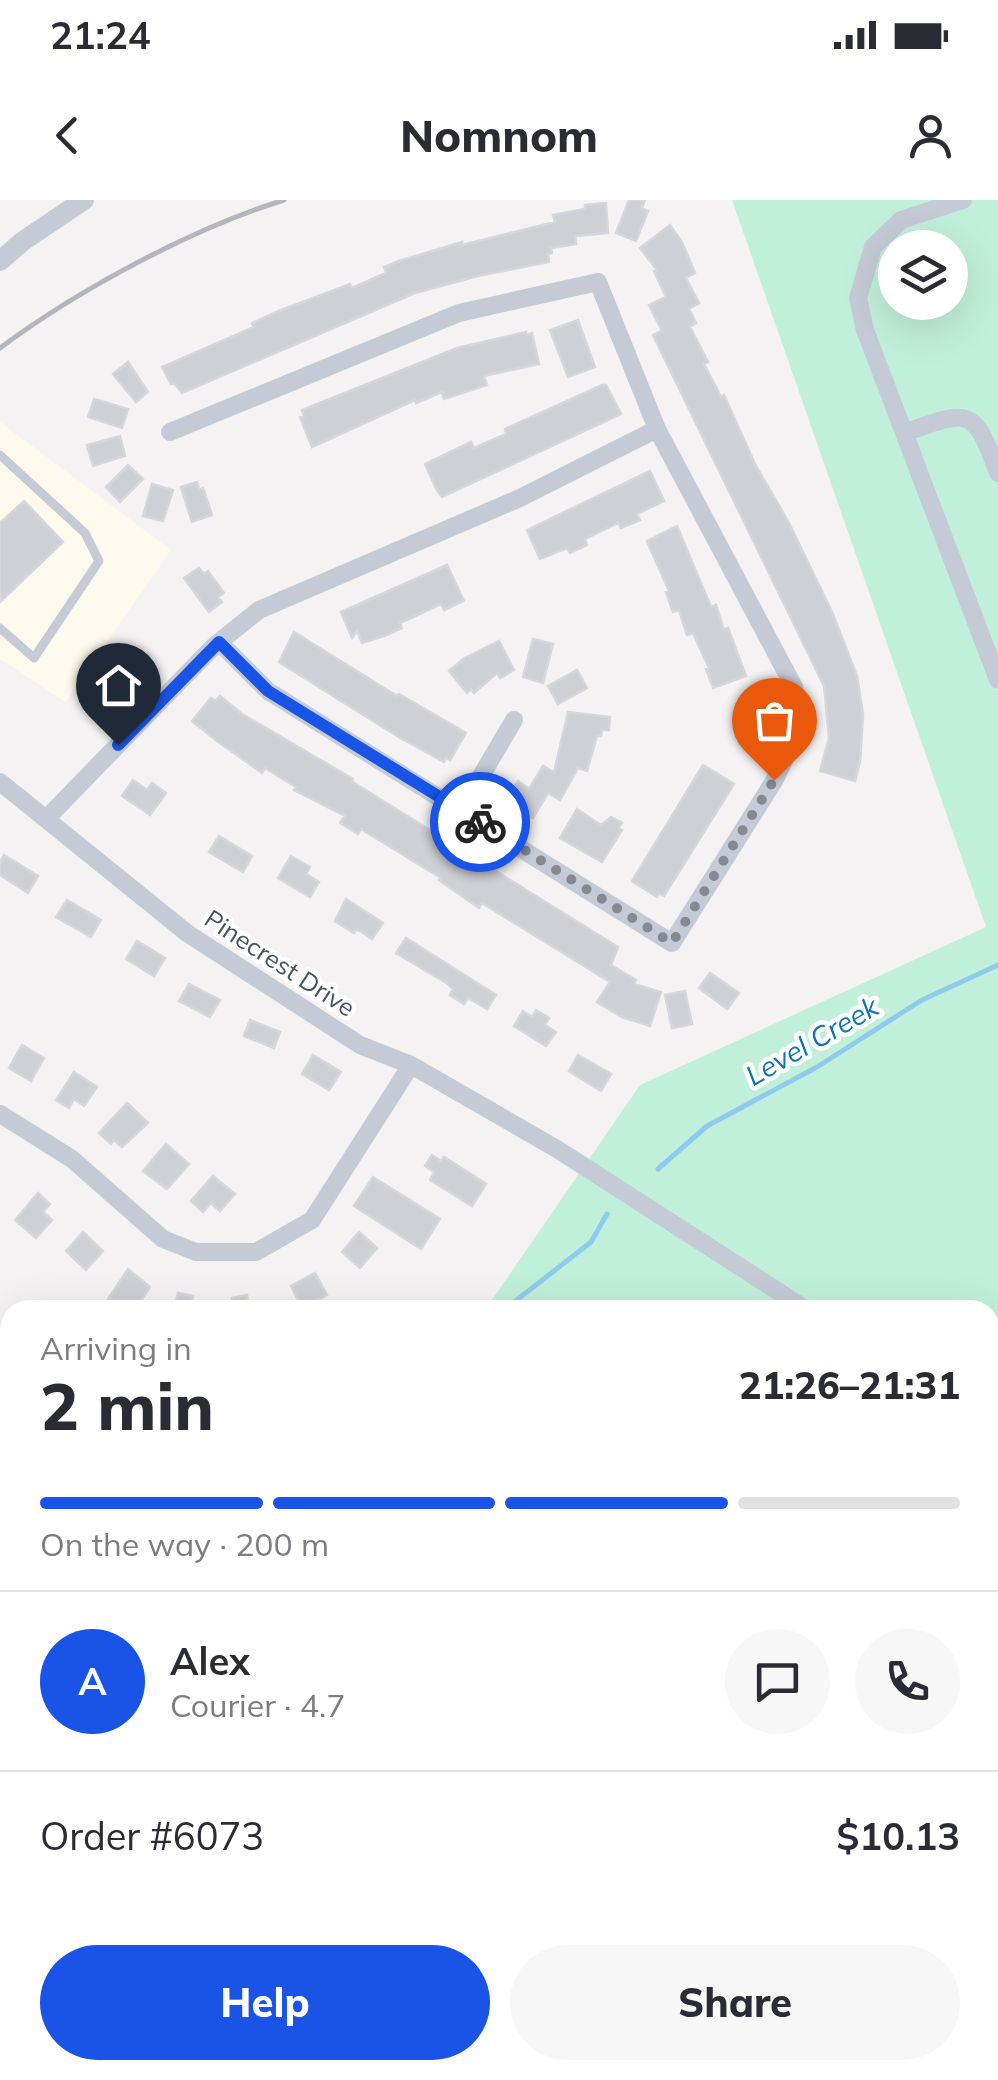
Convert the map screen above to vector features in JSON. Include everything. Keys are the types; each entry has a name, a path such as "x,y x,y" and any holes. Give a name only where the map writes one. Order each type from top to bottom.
{"street":[{"path":"0,261 84,200"},
{"path":"964,200 901,220 873,247 858,298 865,330 998,680"},
{"path":"170,432 460,313 598,282 657,429 794,687 798,720 781,767 672,943 268,691 219,642"},
{"path":"904,433 941,420 964,417 982,429 998,474"},
{"path":"46,818 219,642 259,610 520,498 657,429"},
{"path":"461,810 514,720"},
{"name":"Pinecrest Drive","path":"0,782 188,934 360,1046 412,1065 557,1149 791,1300"},
{"path":"0,1114 72,1159 163,1239 196,1252 256,1252 312,1220 412,1065"}],"lane":[{"path":"0,455 85,534 99,561 34,658 0,628"}],"shaded area":[{"path":"0,422 171,550 65,702 0,659"}],"green space":[{"path":"732,200 998,200 998,1300 492,1300 640,1085 986,927"}],"building":[{"path":"629,200 645,200 642,208 648,211 636,241 616,233"},
{"path":"606,203 608,233 575,236 576,244 551,248 549,262 415,293 182,393 171,384 162,367 254,327 252,323 279,311 386,273 384,267 399,261 462,242 555,222 553,215"},
{"path":"670,225 695,273 686,278 699,303 689,309 696,323 690,327 708,362 704,364 721,397 724,395 756,466 789,523 832,612 857,676 863,714 855,781 820,771 829,738 824,686 653,335 662,331 649,305 666,297 654,271 657,270 640,248"},
{"path":"578,320 595,367 568,377 550,330"},
{"path":"532,333 539,364 484,376 487,385 444,399 442,392 416,403 415,400 312,447 300,417 304,416 302,410 457,348"},
{"path":"128,362 148,392 136,402 113,374"},
{"path":"606,385 621,414 442,497 437,490 425,464 471,442 474,448 506,434 505,429"},
{"path":"94,399 128,409 122,428 88,417"},
{"path":"120,436 125,456 93,466 87,445"},
{"path":"128,465 143,479 120,502 106,487"},
{"path":"650,471 664,501 637,514 640,520 621,528 618,523 585,539 587,545 570,553 567,548 540,559 527,530"},
{"path":"197,482 212,515 192,522 181,487"},
{"path":"152,484 173,490 163,521 143,516"},
{"path":"24,501 63,542 0,602 0,523"},
{"path":"677,526 711,607 716,605 724,630 728,628 746,676 713,688 706,669 709,668 693,633 687,635 679,610 673,612 666,592 669,591 647,541"},
{"path":"447,565 464,601 444,610 441,604 400,623 402,628 384,636 362,643 357,631 352,638 341,612"},
{"path":"199,568 204,574 208,571 224,593 218,597 222,602 209,612 184,578"},
{"path":"294,632 397,696 466,733 450,760 446,758 444,762 397,736 279,662"},
{"path":"533,639 553,644 543,683 523,677"},
{"path":"499,641 514,670 500,678 497,673 474,693 471,689 467,693 449,671 463,659"},
{"path":"577,670 587,688 558,704 548,686"},
{"path":"220,696 242,714 353,779 618,947 611,965 636,980 634,984 661,992 650,1026 622,1017 597,1002 610,982 482,903 479,908 441,878 361,829 358,834 340,823 345,816 294,790 296,787 265,768 262,773 192,721 211,698 215,701"},
{"path":"568,712 610,717 609,730 602,730 601,736 597,736 587,771 578,768 560,800 548,793 533,818 505,801 518,781 529,789 543,766 554,772"},
{"path":"703,765 734,784 664,896 659,893 657,897 632,881"},
{"path":"133,780 147,790 152,783 166,793 150,815 122,796"},
{"path":"577,809 601,825 611,817 622,823 618,828 622,830 602,862 560,838"},
{"path":"219,836 252,856 243,872 209,852"},
{"path":"4,855 38,876 28,893 0,875"},
{"path":"291,856 310,867 306,874 319,882 310,897 278,878"},
{"path":"346,899 383,923 372,939 335,921"},
{"path":"67,900 101,920 91,937 56,917"},
{"path":"406,938 496,995 487,1009 468,998 464,1004 450,995 453,989 448,984 396,953"},
{"path":"137,941 165,958 154,976 126,959"},
{"path":"710,973 739,993 727,1009 699,988"},
{"path":"189,984 220,1000 210,1017 179,1001"},
{"path":"685,991 692,1024 672,1028 665,995"},
{"path":"536,1010 549,1018 545,1025 556,1032 546,1046 514,1026 523,1011 532,1017"},
{"path":"250,1020 280,1032 274,1048 244,1036"},
{"path":"22,1045 44,1058 31,1081 9,1068"},
{"path":"313,1055 341,1072 329,1090 302,1074"},
{"path":"578,1055 611,1074 601,1091 569,1071"},
{"path":"74,1072 97,1087 84,1106 74,1099 69,1108 56,1100"},
{"path":"127,1103 148,1123 122,1147 114,1140 111,1144 99,1133"},
{"path":"166,1144 189,1164 167,1189 143,1171"},
{"path":"432,1155 441,1161 444,1157 486,1184 472,1206 430,1180 434,1172 425,1166"},
{"path":"213,1176 235,1194 220,1211 211,1203 203,1212 191,1201"},
{"path":"373,1177 440,1219 421,1249 354,1206"},
{"path":"38,1193 50,1204 43,1212 52,1220 36,1238 15,1220"},
{"path":"83,1232 103,1251 86,1270 66,1251"},
{"path":"359,1232 377,1248 360,1268 342,1252"},
{"path":"128,1269 150,1287 142,1300 108,1299"},
{"path":"315,1273 327,1295 317,1300 298,1300 291,1286"},
{"path":"178,1293 193,1296 192,1300 176,1300"}],"waterway":[{"name":"Level Creek","path":"658,1169 707,1126 817,1067 922,1000 998,965"},
{"name":"Level Creek","path":"517,1300 591,1242 607,1214"}],"railway":[{"path":"0,348 64,304 136,263 211,227 284,200"}],"way so far":[{"path":"480,822 672,943 774,780"}],"route":[{"path":"118,745 219,642 268,691 480,822"}]}
